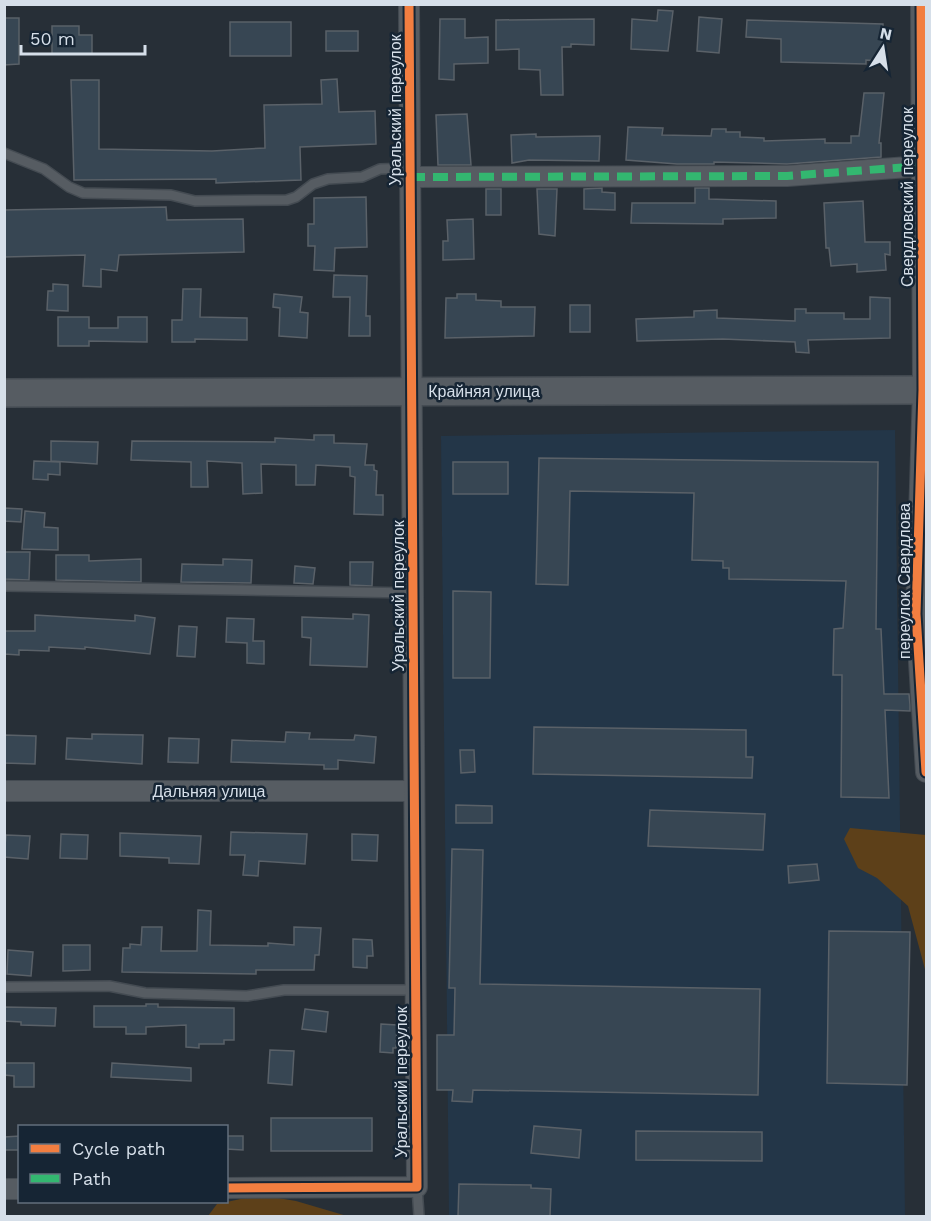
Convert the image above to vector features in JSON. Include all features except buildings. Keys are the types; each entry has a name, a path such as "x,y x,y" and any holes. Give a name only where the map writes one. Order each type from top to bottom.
{"main road":[{"name":"Крайняя улица","path":"4,393 925,390"}],"street":[{"name":"Уральский переулок","path":"410,4 417,1187"},
{"name":"Свердловский переулок","path":"921,4 925,390"},
{"path":"410,173 787,176 922,166"},
{"name":"переулок Свердлова","path":"925,390 916,622 927,772"},
{"name":"Дальняя улица","path":"4,791 414,790"},
{"path":"228,1188 417,1187"}],"lane":[{"path":"4,153 44,169 69,187 83,193 171,195 195,201 287,200 296,198 313,184 328,179 362,177 380,169 410,173"},
{"path":"4,586 413,593"},
{"path":"4,987 109,986 153,993 248,996 284,990 416,990"},
{"path":"417,1187 419,1216"}],"shaded area":[{"path":"895,430 905,1216 449,1216 441,436"},
{"path":"850,828 926,835 926,973 908,906 877,878 858,868 844,839"},
{"path":"260,1195 296,1201 347,1216 208,1216 217,1204"}],"marked path":[{"path":"410,177 787,176 922,166"}],"cycle path":[{"path":"228,1188 417,1187 409,4"},
{"path":"921,4 923,390 916,614 926,772"}]}
